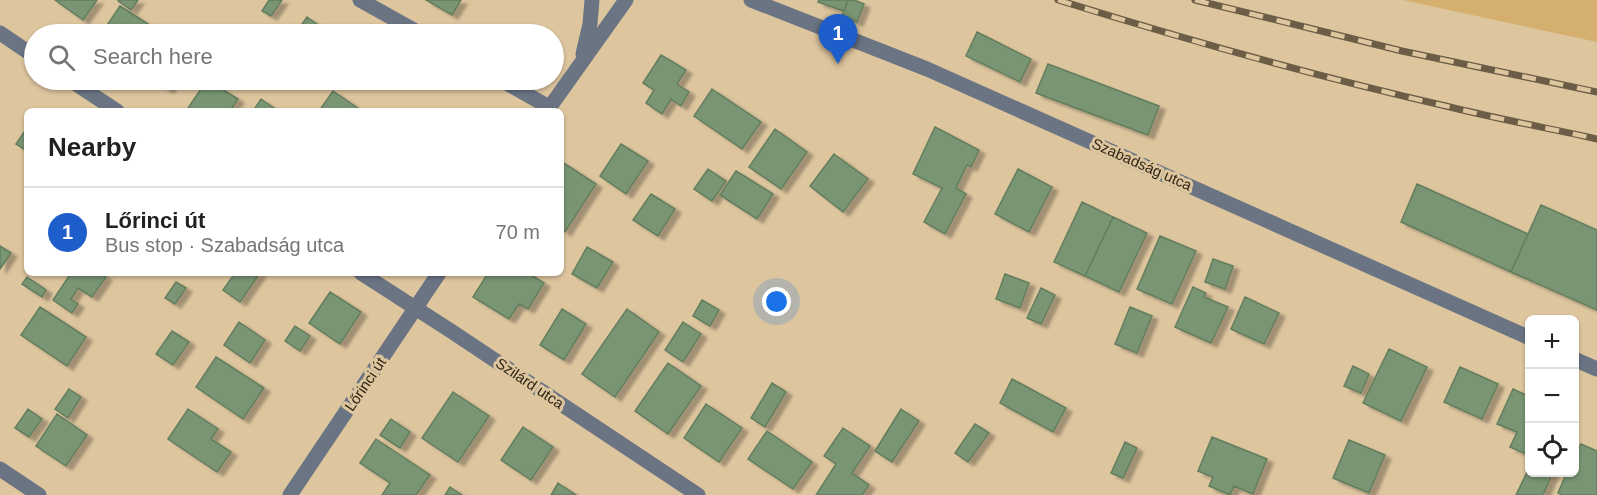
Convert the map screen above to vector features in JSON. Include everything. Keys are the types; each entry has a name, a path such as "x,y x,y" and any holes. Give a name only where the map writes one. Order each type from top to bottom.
{"street":[{"path":"360,0 403,24"},
{"path":"582,60 590,24 592,0"},
{"path":"564,86 626,0"},
{"name":"Szabadság utca","path":"751,0 927,69 1525,336"},
{"path":"0,33 24,49"},
{"path":"85,90 112,108"},
{"path":"517,90 546,108"},
{"path":"549,108 561,90"},
{"name":"Szilárd utca","path":"366,276 698,495"},
{"name":"Lőrinci út","path":"290,495 437,276"},
{"path":"1579,361 1597,369"},
{"path":"0,469 39,495"}],"shaded area":[{"path":"1403,0 1597,0 1597,42"}],"building":[{"path":"55,0 97,0 83,20"},
{"path":"119,0 138,0 131,10"},
{"path":"269,0 282,0 271,16 262,11"},
{"path":"426,0 461,0 452,15"},
{"path":"819,0 848,0 844,11 818,2"},
{"path":"848,0 864,4 857,22 842,16"},
{"path":"120,6 148,24 108,24"},
{"path":"307,17 317,24 302,24"},
{"path":"977,32 1031,59 1020,82 966,56"},
{"path":"661,55 686,70 677,84 689,92 681,106 671,99 662,114 646,103 654,90 643,83"},
{"path":"1048,64 1159,106 1148,135 1036,93"},
{"path":"712,89 761,122 742,149 694,116"},
{"path":"200,90 223,90 238,99 232,108 188,108"},
{"path":"333,91 358,108 321,108"},
{"path":"261,99 274,108 255,108"},
{"path":"935,127 979,150 971,167 967,165 956,188 966,194 945,234 924,222 942,188 913,174"},
{"path":"775,129 807,152 781,189 749,167"},
{"path":"24,132 24,149 16,144"},
{"path":"621,144 648,161 626,194 600,176"},
{"path":"834,154 868,179 843,212 810,186"},
{"path":"564,163 596,184 564,231"},
{"path":"708,169 726,181 712,201 694,189"},
{"path":"1018,169 1052,187 1029,232 995,214"},
{"path":"736,171 773,194 757,219 720,195"},
{"path":"1417,184 1528,234 1511,272 1401,222"},
{"path":"651,194 675,209 658,236 633,220"},
{"path":"1082,202 1113,217 1085,276 1054,262"},
{"path":"1541,205 1597,230 1597,310 1511,272"},
{"path":"1113,217 1147,233 1119,292 1085,276"},
{"path":"1160,236 1196,251 1172,304 1137,289"},
{"path":"0,246 11,253 0,269"},
{"path":"587,247 613,262 597,288 572,274"},
{"path":"1213,259 1233,266 1225,289 1205,282"},
{"path":"1005,274 1029,283 1020,308 996,299"},
{"path":"69,276 106,277 92,297 78,288 71,299 78,304 72,313 53,300"},
{"path":"233,276 258,276 240,302 223,290"},
{"path":"486,276 533,276 544,283 528,309 519,304 509,319 473,297"},
{"path":"27,277 46,290 42,297 22,284"},
{"path":"176,282 186,288 175,304 165,298"},
{"path":"1193,287 1206,293 1204,297 1228,307 1211,343 1175,327"},
{"path":"1041,288 1055,295 1041,324 1027,318"},
{"path":"330,292 361,312 340,344 309,323"},
{"path":"1245,297 1279,313 1264,344 1231,329"},
{"path":"702,300 719,310 710,326 693,316"},
{"path":"40,307 86,337 67,366 21,335"},
{"path":"1130,307 1152,316 1137,353 1115,344"},
{"path":"562,309 586,324 564,360 540,345"},
{"path":"627,309 659,332 615,397 582,374"},
{"path":"239,322 265,340 250,363 224,345"},
{"path":"683,322 701,334 683,362 665,350"},
{"path":"295,326 310,336 300,351 285,341"},
{"path":"172,331 189,342 173,365 156,354"},
{"path":"1389,349 1427,367 1401,421 1363,403"},
{"path":"216,357 264,388 243,419 196,387"},
{"path":"668,363 701,386 668,434 635,411"},
{"path":"1353,366 1369,374 1361,393 1344,386"},
{"path":"1460,367 1498,384 1482,419 1444,402"},
{"path":"1012,379 1066,408 1053,432 1000,403"},
{"path":"772,383 786,392 765,427 751,418"},
{"path":"69,389 81,397 68,418 55,409"},
{"path":"1513,389 1525,395 1525,454 1510,447 1517,432 1497,424"},
{"path":"453,392 489,416 458,462 422,438"},
{"path":"706,404 742,428 719,462 684,438"},
{"path":"28,409 42,419 29,437 15,428"},
{"path":"188,409 218,429 211,439 231,452 217,472 168,439"},
{"path":"901,409 919,421 892,462 875,451"},
{"path":"57,414 87,435 66,466 36,446"},
{"path":"391,419 410,432 400,448 380,435"},
{"path":"975,424 989,433 968,462 955,453"},
{"path":"523,427 553,447 531,480 501,460"},
{"path":"843,428 870,446 852,473 869,485 862,495 816,495 836,464 824,456"},
{"path":"767,431 812,462 793,489 748,459"},
{"path":"1212,437 1267,459 1253,494 1234,486 1230,495 1209,486 1213,477 1198,471"},
{"path":"376,439 430,475 416,495 382,495 390,483 360,463"},
{"path":"1349,440 1385,455 1369,493 1333,478"},
{"path":"1125,442 1137,448 1123,478 1111,473"},
{"path":"1581,444 1597,451 1597,495 1558,493 1565,477 1579,477"},
{"path":"1525,476 1551,477 1543,495 1516,495"},
{"path":"558,483 576,495 551,495"},
{"path":"450,487 462,495 445,495"}],"railway":[{"path":"1058,0 1302,71 1486,116 1597,139"},
{"path":"1195,0 1402,51 1597,92"}],"place":[{"name":"Lőrinci út","path":"838,64"}]}
